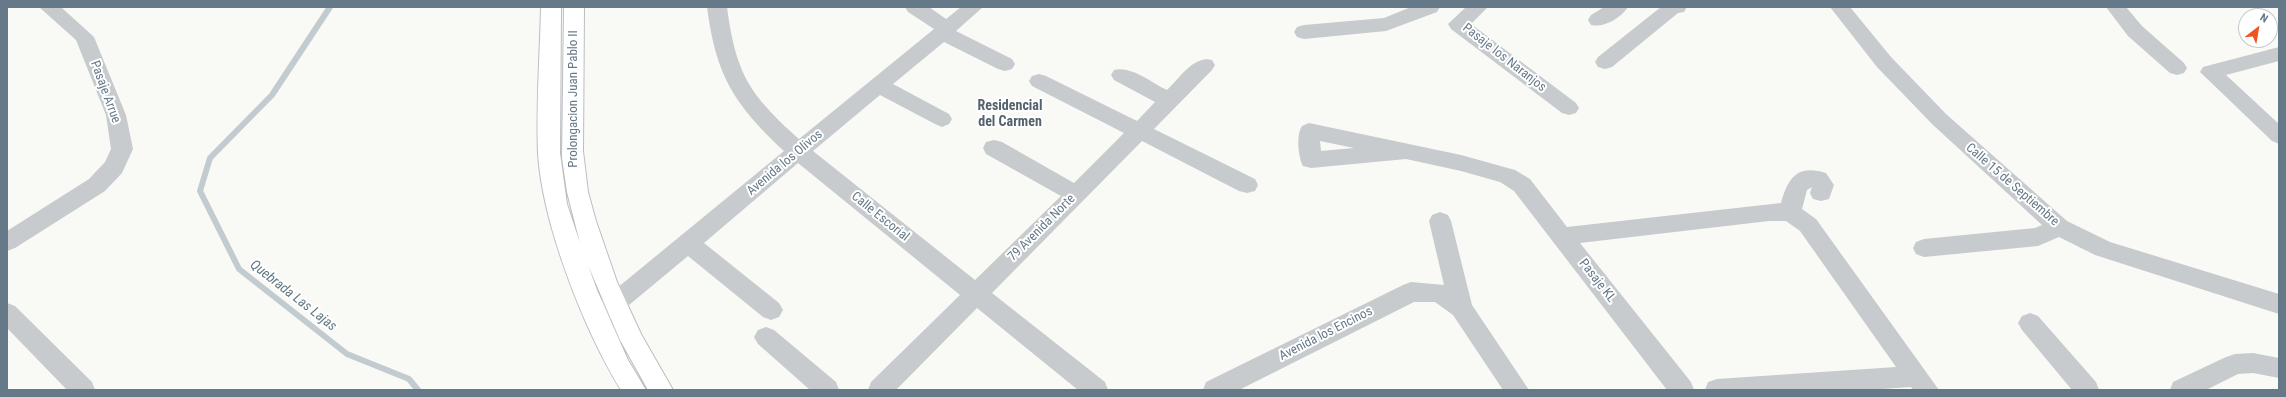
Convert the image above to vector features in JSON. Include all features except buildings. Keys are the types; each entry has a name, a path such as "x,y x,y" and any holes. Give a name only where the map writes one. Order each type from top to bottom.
{"main road":[{"name":"Prolongacion Juan Pablo II","path":"552,7 549,153 552,185 561,223 597,318 619,366 634,390"},
{"name":"Prolongacion Juan Pablo II","path":"574,7 573,165 582,207 595,250 616,303 649,372 661,390"}],"street":[{"name":"Pasaje Arrue","path":"7,242 97,185 114,167 122,149 116,115 84,37 49,7"},
{"name":"Calle Escorial","path":"717,7 722,42 730,70 740,90 765,121 799,152 1096,390"},
{"path":"915,7 946,31 1005,64"},
{"name":"Avenida los Olivos","path":"597,318 946,31 973,7"},
{"path":"1304,32 1386,24 1430,7"},
{"name":"Pasaje los Naranjos","path":"1478,7 1458,24 1569,108"},
{"path":"1598,20 1618,7"},
{"path":"1606,62 1672,8 1677,7"},
{"name":"Calle 15 de Septiembre","path":"1840,7 1884,62 1938,119 2059,227 2103,249 2279,304"},
{"path":"2116,7 2135,31 2177,68"},
{"path":"2279,54 2210,72 2279,136"},
{"name":"79 Avenida Norte","path":"880,390 1205,65"},
{"path":"1121,75 1170,101"},
{"path":"1039,81 1247,185"},
{"path":"879,86 942,119"},
{"path":"994,148 1076,194"},
{"name":"Pasaje KL","path":"1404,152 1432,156 1507,176 1522,185 1682,390"},
{"path":"1790,212 1797,186 1808,178 1818,179 1823,185 1821,193"},
{"path":"1562,236 1770,212 1790,212 1812,230 1922,383"},
{"path":"1440,221 1461,308 1517,390"},
{"path":"1924,248 2038,237 2059,227"},
{"path":"688,243 771,310"},
{"name":"Avenida los Encinos","path":"1215,390 1411,292 1440,293 1461,308"},
{"path":"7,313 83,390"},
{"path":"2030,322 2087,390"},
{"path":"766,337 827,390"},
{"path":"2182,390 2235,364 2254,363 2279,368"},
{"path":"1717,390 1922,383"}],"waterway":[{"name":"Quebrada Las Lajas","path":"330,7 272,95 210,158 200,191 239,269 347,354 409,379 418,390"}],"district":[{"name":"Residencial del Carmen","path":"1010,114"}]}
